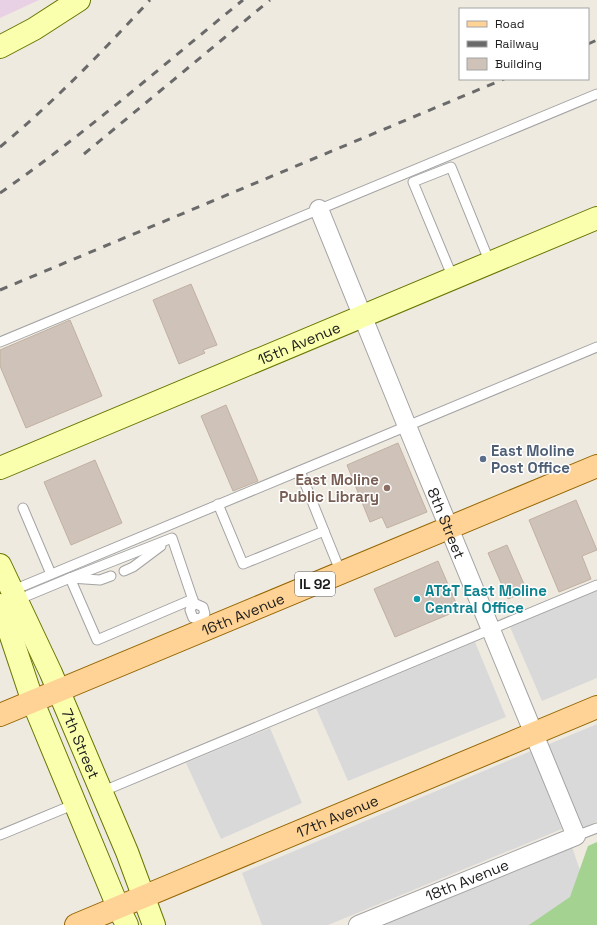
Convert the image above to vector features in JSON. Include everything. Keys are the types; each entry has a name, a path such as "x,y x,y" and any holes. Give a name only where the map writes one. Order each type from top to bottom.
{"main road":[{"name":"16th Avenue","path":"0,715 59,691 202,624 341,573 597,466"},
{"name":"17th Avenue","path":"76,925 122,916 144,896 597,707"}],"street":[{"path":"0,47 34,29 79,0"},
{"name":"8th Street","path":"319,209 576,836"},
{"name":"15th Avenue","path":"0,468 597,218"},
{"name":"7th Street","path":"0,565 33,702 122,916"},
{"name":"7th Street","path":"7,598 59,691 144,896 154,925"},
{"name":"18th Avenue","path":"358,925 576,836"}],"lane":[{"path":"0,342 597,94"},
{"path":"453,278 414,182 451,168 490,263"},
{"path":"7,598 51,574 597,347"},
{"path":"300,471 341,573"},
{"path":"218,504 243,564 324,532"},
{"path":"23,508 51,574"},
{"path":"7,598 70,578 172,538"},
{"path":"124,571 133,567 172,538"},
{"path":"172,538 194,601 203,607 205,614 202,624"},
{"path":"70,578 100,580 111,576"},
{"path":"70,578 97,640 194,601"},
{"path":"101,792 597,585"},
{"path":"0,835 75,804"},
{"path":"576,836 597,828"}],"shaded area":[{"path":"0,0 39,0 0,18"},
{"path":"597,590 597,678 542,701 510,627"},
{"path":"475,642 506,717 348,781 316,708"},
{"path":"597,724 597,821 581,829 547,745"},
{"path":"270,728 302,803 221,839 186,763"},
{"path":"531,751 562,829 328,925 262,925 242,873"},
{"path":"572,847 597,920 597,925 378,925"}],"green space":[{"path":"597,842 597,925 529,925 570,897 588,846"}],"building":[{"path":"191,284 217,345 203,350 205,353 179,364 153,300"},
{"path":"70,320 102,396 26,428 0,366 0,350"},
{"path":"226,405 258,481 233,491 201,416"},
{"name":"East Moline Public Library","path":"398,443 427,512 387,528 382,517 370,522 347,465"},
{"path":"95,460 122,523 71,545 44,482"},
{"path":"576,500 597,550 582,556 591,579 559,592 529,520"},
{"path":"507,545 527,591 508,599 488,553"},
{"name":"AT&T East Moline Central Office","path":"438,561 459,610 395,637 374,589"}],"railway":[{"path":"0,147 78,76 150,0"},
{"path":"0,193 63,147 243,0"},
{"path":"84,154 270,0"},
{"path":"589,44 597,40"},
{"path":"0,290 502,80"}],"place":[{"name":"East Moline Post Office","path":"483,459"},
{"name":"East Moline Public Library","path":"387,488"},
{"name":"AT&T East Moline Central Office","path":"417,599"}]}
